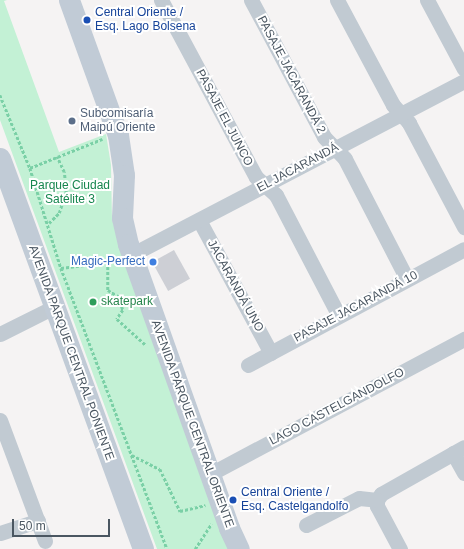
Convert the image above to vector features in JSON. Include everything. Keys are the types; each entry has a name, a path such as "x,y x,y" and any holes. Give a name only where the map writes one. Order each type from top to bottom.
{"street":[{"name":"AVENIDA PARQUE CENTRAL ORIENTE","path":"69,0 118,135 124,166 122,218 124,258 239,549"},
{"name":"PASAJE EL JUNCO","path":"160,0 256,177 276,195 339,316"},
{"name":"PASAJE JACARANDÁ 2","path":"251,0 324,138 345,159 407,279"},
{"path":"337,0 392,106 409,123 464,227"},
{"path":"427,0 464,69"},
{"name":"EL JACARANDÁ","path":"124,258 464,81"},
{"name":"AVENIDA PARQUE CENTRAL PONIENTE","path":"0,158 143,549"},
{"name":"JACARANDÁ UNO","path":"199,220 271,353"},
{"name":"PASAJE JACARANDÁ 10","path":"248,365 464,249"},
{"path":"0,334 54,306"},
{"name":"LAGO CASTELGANDOLFO","path":"210,474 464,339"},
{"path":"0,420 45,541"},
{"path":"400,549 377,506 377,500 381,494 459,450 464,473"},
{"path":"306,525 358,498 377,500"},
{"path":"0,532 38,521"}],"path":[{"path":"0,95 30,168 49,223 61,268 167,549"},
{"path":"30,168 104,139"},
{"path":"49,223 59,213 66,193 64,172 57,157"},
{"path":"61,268 108,262 124,258"},
{"path":"108,262 108,290 118,296 123,310 117,319 147,345"},
{"path":"132,454 160,469 180,511 206,505"},
{"path":"196,549 205,530 213,522"}],"green space":[{"name":"Parque Ciudad Satélite 3","path":"0,0 7,0 4,1 59,152 106,134 111,165 112,220 233,549 157,549 0,120"}],"building":[{"path":"174,250 190,279 168,291 152,262"}],"place":[{"name":"Central Oriente / Esq. Lago Bolsena","path":"87,20"},
{"name":"Subcomisaría Maipú Oriente","path":"72,121"},
{"name":"Magic-Perfect","path":"153,262"},
{"name":"skatepark","path":"93,302"},
{"name":"Central Oriente / Esq. Castelgandolfo","path":"233,500"}]}
